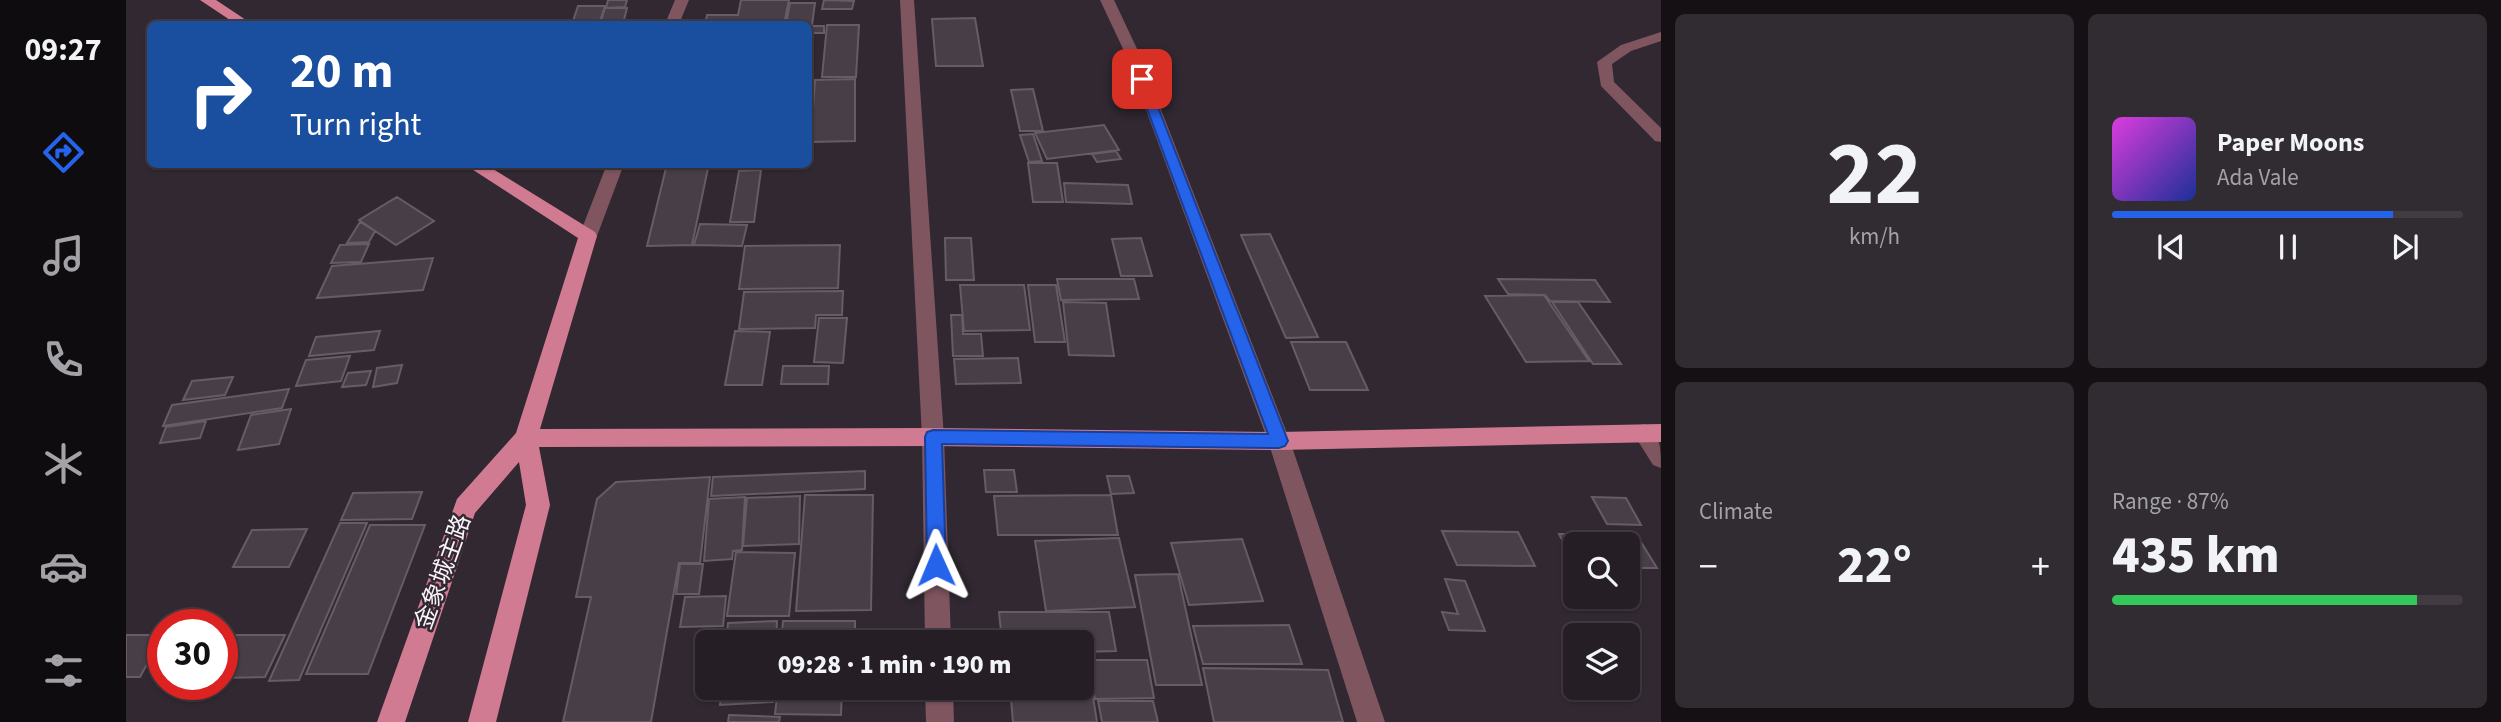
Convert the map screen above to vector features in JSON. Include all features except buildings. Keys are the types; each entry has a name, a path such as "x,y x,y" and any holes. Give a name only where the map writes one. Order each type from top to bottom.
{"main road":[{"path":"207,0 240,21"},
{"path":"478,168 588,236 526,438 538,505 482,722"},
{"path":"526,438 933,437 1279,441 1652,433"},
{"name":"金象城主路","path":"391,722 465,507 526,438"}],"street":[{"path":"673,21 682,0"},
{"path":"906,0 933,437 938,630"},
{"path":"1107,0 1132,53 1279,441 1371,722"},
{"path":"1661,36 1626,48 1604,62 1606,83 1661,137"},
{"path":"588,236 615,168"},
{"path":"1652,433 1661,458"},
{"path":"939,700 940,722"}],"route":[{"path":"936,565 933,437 1279,441 1142,79"}]}
